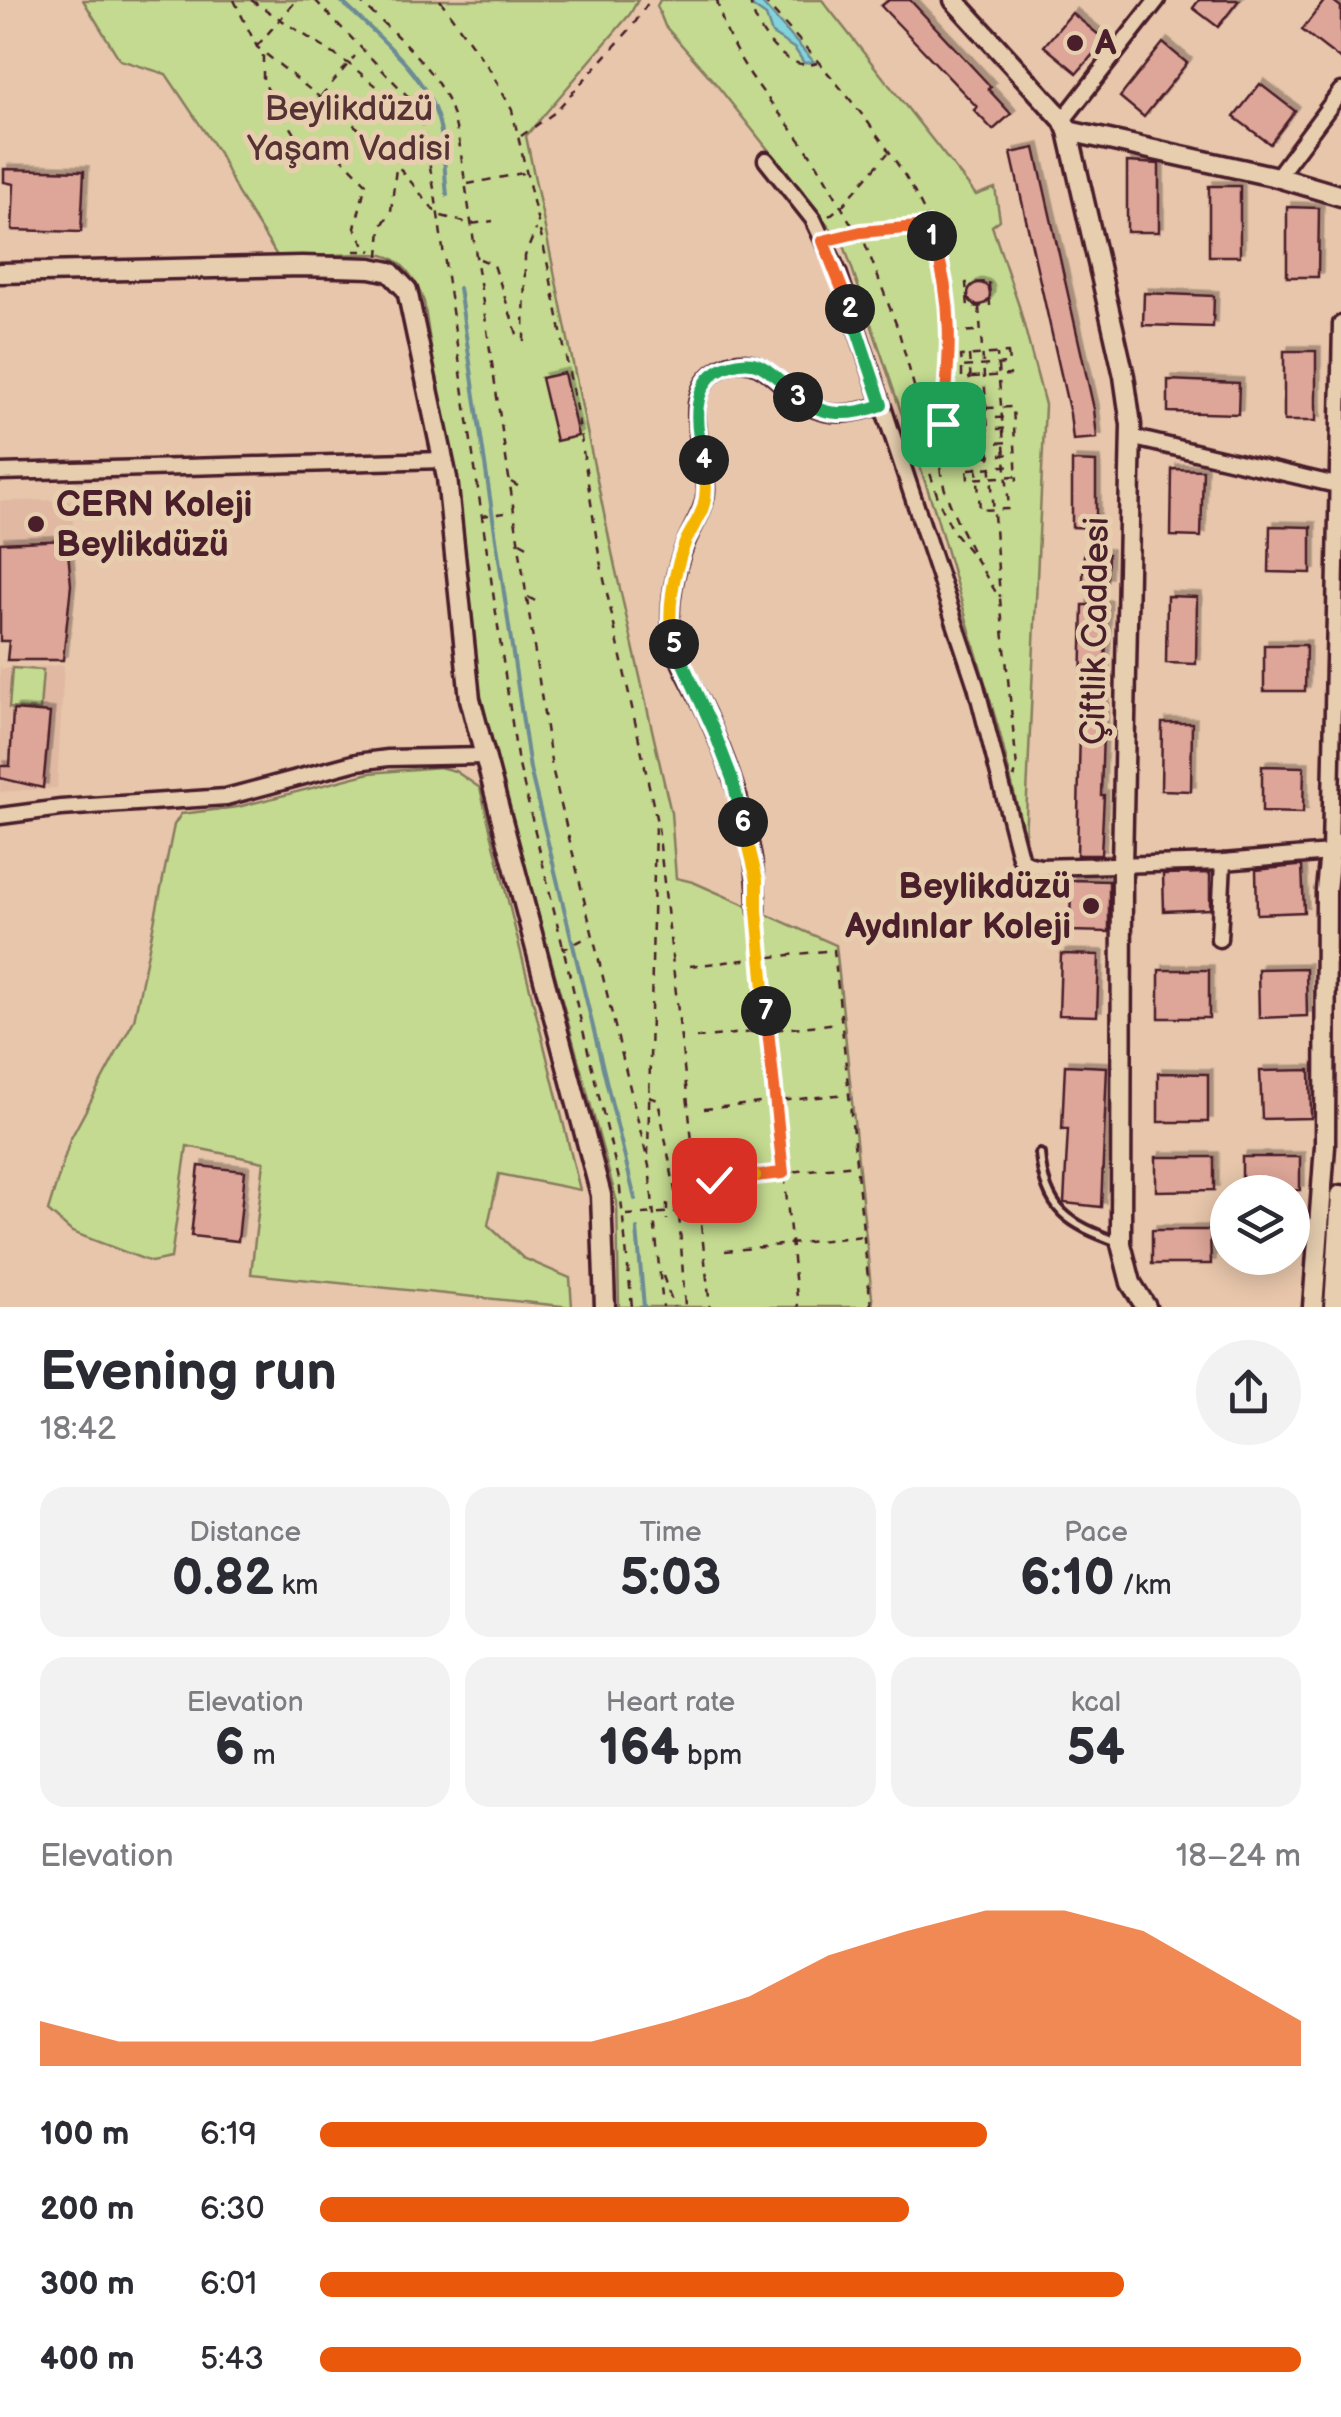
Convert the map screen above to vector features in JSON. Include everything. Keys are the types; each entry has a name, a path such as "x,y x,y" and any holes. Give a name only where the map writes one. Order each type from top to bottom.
{"street":[{"name":"Çiftlik Caddesi","path":"954,0 1066,125 1124,376 1130,437 1122,866 1121,1244 1131,1283 1146,1307"},
{"path":"1157,0 1066,125 1341,196"},
{"path":"1277,178 1341,91"},
{"path":"766,160 813,219 838,272 976,686 1020,857 1040,868 1223,862 1337,852"},
{"path":"0,274 302,266 371,268 400,279 412,306 444,460 470,699 601,1195 605,1307"},
{"path":"1313,1307 1324,1146 1326,890 1337,852 1341,324"},
{"path":"757,911 757,880 732,778 672,637 674,586 685,543 703,509 706,494 704,460 697,435 697,400 712,376 724,367 742,362 759,364 812,408 834,414 857,414 882,405"},
{"path":"1130,437 1339,485"},
{"path":"0,472 444,460"},
{"path":"0,816 62,808 226,798 358,762 484,756"},
{"path":"1220,939 1223,862"},
{"path":"1334,1307 1341,1195"}],"lane":[{"path":"1040,1154 1042,1179 1067,1220 1121,1244"}],"path":[{"path":"234,0 256,47 322,96 384,150 438,215 472,224 493,221"},
{"path":"250,0 349,64 422,122"},
{"path":"315,0 419,108 518,757 618,1178 632,1307"},
{"path":"358,0 400,40 440,88 460,141 552,768 649,1166 663,1307"},
{"path":"440,0 490,70 512,110 528,172 578,418 600,561 656,812 710,1307"},
{"path":"520,136 554,113 632,27 650,0"},
{"path":"717,0 736,56 802,142 855,230 861,232"},
{"path":"750,0 754,18 773,46 805,66 818,62"},
{"path":"763,0 867,120 889,152 928,226 946,279 950,332 941,458 946,491 975,558"},
{"path":"256,47 296,2"},
{"path":"263,53 263,80 308,155 339,155 366,183 355,228 364,244 379,257"},
{"path":"322,96 355,56"},
{"path":"824,220 843,205 889,152"},
{"path":"372,251 379,256 381,227 390,211 396,166"},
{"path":"466,184 528,172"},
{"path":"823,241 861,232 928,226 942,220"},
{"path":"479,258 494,265 518,334 524,340 525,256 537,227"},
{"path":"861,232 898,329 940,504 1000,599"},
{"path":"988,282 990,306 979,307 968,307 966,283 988,282"},
{"path":"979,307 1000,599 1017,768 1013,784"},
{"path":"950,332 981,331"},
{"path":"1008,353 1010,375 962,378 961,356 982,355 1008,353"},
{"path":"969,355 980,510 995,510 1009,509 998,354"},
{"path":"962,367 1009,364"},
{"path":"1013,406 1016,478 968,479 961,409 987,408 1013,406"},
{"path":"962,420 1013,417"},
{"path":"964,431 1014,428"},
{"path":"965,444 1015,442"},
{"path":"966,457 1016,454"},
{"path":"968,469 1016,465"},
{"path":"510,481 520,488"},
{"path":"480,516 514,512"},
{"path":"518,541 532,548"},
{"path":"527,596 539,603"},
{"path":"649,1166 656,812"},
{"path":"757,911 798,1307"},
{"path":"559,936 564,949 593,934"},
{"path":"690,966 834,950 871,1307"},
{"path":"696,1038 842,1023"},
{"path":"704,1110 849,1093"},
{"path":"648,1097 658,1100 679,1212 685,1307"},
{"path":"714,1180 856,1164"},
{"path":"666,1203 668,1220"},
{"path":"624,1216 679,1212"},
{"path":"725,1251 864,1236"},
{"path":"660,1270 674,1307"}],"shaded area":[{"name":"CERN Koleji Beylikdüzü","path":"74,500 71,585 0,582 0,501"},
{"path":"0,664 1,669 64,665 57,788 0,792"}],"green space":[{"name":"Beylikdüzü Yaşam Vadisi","path":"83,0 638,0 526,136 615,567 671,813 676,878 836,945 873,1307 619,1307 617,1202 473,674 449,468 424,302 403,267 383,255 279,259 237,192 219,153 166,74 120,60"},
{"path":"660,0 822,0 976,195 995,188 1000,220 992,226 1019,306 1045,405 1025,839 1000,734 935,511 844,245 665,26 657,6"},
{"path":"12,668 43,670 40,710 9,708"},
{"path":"439,767 455,771 480,788 580,1190 499,1174 488,1225 523,1258 570,1278 572,1307 251,1274 264,1162 187,1146 171,1258 151,1262 72,1232 48,1211 70,1140 134,1020 174,825 181,814 238,807 370,773"}],"water":[{"path":"752,0 759,0 814,62 804,63 795,49 772,34 766,16 753,7"}],"building":[{"path":"889,0 910,0 1011,114 993,130 974,110 977,107 881,6"},
{"path":"1199,0 1239,0 1218,27 1193,8"},
{"path":"1325,0 1341,7 1341,60 1302,30"},
{"name":"A","path":"1072,13 1105,40 1077,73 1044,46"},
{"path":"1163,43 1187,63 1144,117 1120,97"},
{"path":"1260,84 1295,111 1270,144 1234,117"},
{"path":"1035,148 1094,409 1097,438 1073,440 1011,153"},
{"path":"1127,162 1159,164 1159,232 1127,232"},
{"path":"4,169 84,171 81,232 12,230 14,184 4,182"},
{"path":"1209,186 1240,186 1240,256 1209,256"},
{"path":"1287,207 1319,208 1318,277 1287,277"},
{"path":"979,283 987,286 987,302 979,305 971,302 968,294 971,286"},
{"path":"1144,293 1214,296 1213,327 1143,325"},
{"path":"1284,351 1316,351 1316,421 1284,421"},
{"path":"564,373 578,436 556,441 541,378"},
{"path":"1168,380 1239,383 1238,414 1168,412"},
{"path":"1072,461 1096,462 1096,528 1072,527"},
{"path":"1172,469 1203,470 1201,537 1171,536"},
{"path":"1270,526 1311,527 1311,573 1269,572"},
{"path":"67,540 71,585 63,660 7,660 9,641 0,641 0,543"},
{"path":"1084,553 1108,554 1107,582 1083,581"},
{"path":"1167,596 1197,597 1196,664 1166,663"},
{"path":"1083,605 1107,605 1101,855 1077,855"},
{"path":"1264,645 1306,645 1305,691 1264,691"},
{"path":"13,710 50,713 43,788 0,778 0,766 10,766"},
{"path":"1162,723 1192,723 1191,791 1161,790"},
{"path":"1262,766 1304,767 1303,813 1262,812"},
{"path":"1302,866 1304,912 1257,914 1256,870"},
{"path":"1210,873 1210,909 1164,911 1163,874"},
{"name":"Beylikdüzü Aydınlar Koleji","path":"1071,880 1109,881 1109,932 1070,931"},
{"path":"1061,954 1099,955 1097,1016 1059,1015"},
{"path":"1306,968 1307,1016 1259,1018 1258,969"},
{"path":"1159,970 1209,970 1209,1018 1159,1018"},
{"path":"1065,1065 1107,1067 1101,1207 1064,1203 1068,1129 1062,1129"},
{"path":"1310,1070 1311,1118 1262,1119 1260,1071"},
{"path":"1158,1073 1208,1074 1208,1122 1158,1122"},
{"path":"1156,1157 1214,1157 1210,1190 1156,1191"},
{"path":"1242,1157 1300,1157 1300,1175 1242,1175"},
{"path":"199,1166 245,1171 238,1241 191,1236"},
{"path":"1152,1230 1210,1230 1210,1264 1152,1264"}],"waterway":[{"path":"340,0 398,56 423,87 441,132 447,195"},
{"path":"459,288 530,769 635,1199"},
{"path":"637,1229 644,1307"}],"place":[{"name":"A","path":"1075,43"},
{"name":"CERN Koleji Beylikdüzü","path":"36,524"},
{"name":"Beylikdüzü Aydınlar Koleji","path":"1091,906"}],"route":[{"path":"714,1180 783,1173 757,880 732,778 672,637 674,586 685,543 703,509 706,494 704,460 697,435 697,400 712,376 724,367 742,362 759,364 812,408 834,414 857,414 882,405 838,272 823,241 861,232 928,226 948,292 949,359 943,424"}]}
